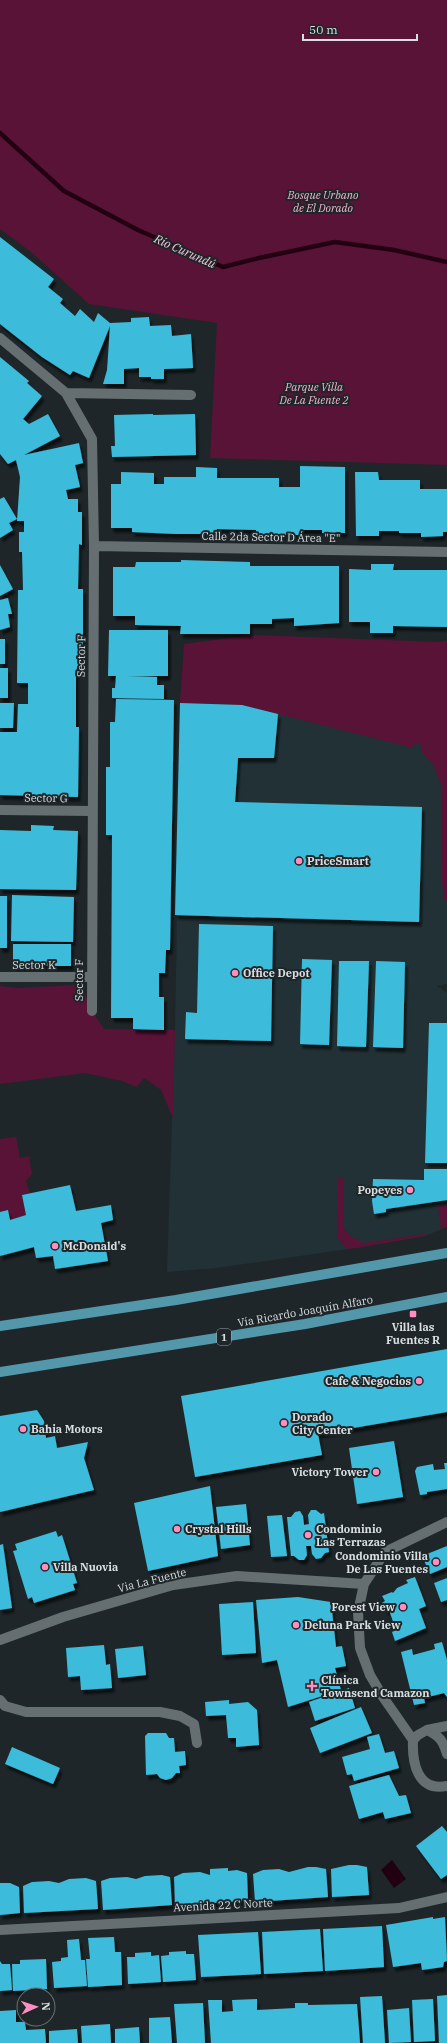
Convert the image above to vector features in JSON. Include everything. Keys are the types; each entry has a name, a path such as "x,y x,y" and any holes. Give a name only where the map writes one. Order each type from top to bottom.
{"main road":[{"path":"0,1326 170,1301 447,1253"},
{"name":"Vía Ricardo Joaquín Alfaro","path":"0,1372 306,1324 447,1297"}],"street":[{"name":"Sector F","path":"0,338 66,393 92,439 94,546 91,811 92,1011"},
{"path":"66,393 191,395"},
{"name":"Calle 2da Sector D Área \"E\"","path":"94,546 447,552"},
{"name":"Sector G","path":"0,810 91,811"},
{"name":"Sector K","path":"0,977 91,977"},
{"path":"445,1789 427,1783 421,1779 417,1772 412,1752 413,1740 383,1697 370,1675 360,1648 358,1612 364,1584 385,1552 447,1522"},
{"name":"Via La Fuente","path":"0,1640 64,1617 173,1585 237,1576 364,1584"},
{"path":"0,1700 5,1706 26,1712 160,1712 180,1716 194,1724 197,1743"},
{"path":"413,1740 427,1730 447,1726"},
{"path":"427,1730 445,1738 447,1754"},
{"name":"Avenida 22 C Norte","path":"0,1930 399,1908 447,1897"}],"shaded area":[{"path":"181,687 430,744 447,769 447,984 437,986 447,993 447,1227 425,1236 362,1247 217,1268 167,1272 175,1030"},
{"path":"392,1860 406,1879 394,1888 381,1870"}],"green space":[{"name":"Bosque Urbano de El Dorado","path":"0,0 447,0 447,465 210,458 217,323 89,304 31,252 0,229"},
{"path":"251,635 438,642 447,641 447,900 444,901 441,869 441,785 433,764 421,751 422,745 414,743 413,748 242,705 180,703 184,644"},
{"path":"77,985 85,994 92,1011 104,1029 175,1030 173,1118 161,1090 144,1078 137,1087 122,1081 85,1073 0,1084 0,986 18,988"},
{"path":"16,1137 20,1158 29,1156 32,1174 26,1181 30,1193 22,1195 26,1215 10,1220 8,1210 0,1212 0,1139"},
{"path":"340,1177 343,1178 344,1228 350,1236 364,1243 425,1234 425,1236 349,1249 345,1247 337,1237 338,1179"},
{"path":"447,1205 447,1227 441,1229 438,1206"}],"building":[{"path":"0,237 54,279 48,287 63,299 60,303 75,316 80,309 94,322 98,313 110,323 131,322 131,318 149,317 150,326 171,325 172,336 191,334 193,368 164,369 164,379 139,377 139,368 124,369 124,384 103,384 107,370 110,326 89,378 73,371 70,375 42,357 0,324"},
{"path":"0,357 29,381 27,383 42,396 23,419 29,424 48,414 60,436 24,455 79,443 83,463 75,465 80,487 66,490 68,499 78,499 78,512 82,512 82,545 79,544 78,589 83,589 83,659 76,670 76,727 79,727 78,797 0,795 0,732 17,732 18,704 28,704 28,683 17,683 18,590 23,590 22,552 19,552 19,532 24,532 24,521 17,521 20,477 16,460 8,464 0,454"},
{"path":"195,414 196,455 112,457 111,446 115,446 114,415"},
{"path":"300,466 345,467 345,533 322,533 322,530 300,530 300,535 256,535 256,530 217,529 217,534 176,534 132,532 132,528 111,528 111,484 121,484 121,472 154,473 154,484 164,484 164,477 196,477 196,467 217,468 217,478 279,478 279,487 300,487"},
{"path":"355,472 378,472 379,480 420,480 420,489 447,489 447,532 443,532 443,536 421,537 421,533 379,531 379,536 356,536"},
{"path":"4,497 17,519 9,523 13,530 0,538 0,499"},
{"path":"181,560 250,562 250,566 339,566 339,623 294,626 294,618 272,619 272,624 250,624 250,634 180,634 181,626 135,625 135,616 113,616 113,567 135,567 136,562 181,562"},
{"path":"371,564 394,564 393,570 447,570 447,627 393,626 393,633 370,633 370,622 349,622 349,569 371,570"},
{"path":"0,565 13,589 0,596"},
{"path":"8,598 12,614 8,614 10,627 0,630 0,600"},
{"path":"109,630 168,630 168,676 127,676 157,677 157,685 164,685 164,699 112,698 112,688 115,688 116,676 108,676"},
{"path":"0,639 5,639 5,664 0,664"},
{"path":"0,668 8,668 8,698 0,698"},
{"path":"116,699 174,700 170,950 166,950 165,973 159,973 159,997 164,997 164,1030 133,1029 133,1018 111,1018 112,835 106,835 106,767 110,767 110,722 115,722"},
{"path":"0,703 14,703 13,728 0,728"},
{"name":"PriceSmart","path":"180,703 242,705 278,714 274,758 238,758 235,802 422,807 419,922 175,915"},
{"path":"31,825 54,826 53,830 78,831 76,890 0,889 0,830 31,831"},
{"path":"12,895 74,897 73,942 11,941"},
{"path":"0,896 7,896 7,948 0,948"},
{"name":"Office Depot","path":"199,924 273,926 271,1041 185,1039 186,1012 197,1013"},
{"path":"13,944 71,944 71,966 13,966"},
{"path":"302,959 332,960 329,1045 300,1044"},
{"path":"339,961 369,961 366,1047 337,1046"},
{"path":"376,961 405,962 403,1048 373,1047"},
{"path":"429,1023 447,1023 447,1163 425,1163"},
{"name":"Popeyes","path":"424,1169 447,1169 447,1200 386,1209 386,1212 374,1214 372,1201 373,1179 424,1180"},
{"path":"70,1185 76,1211 111,1205 113,1220 101,1223 108,1261 55,1269 53,1256 36,1258 34,1247 0,1256 0,1212 8,1210 10,1220 26,1215 22,1195"},
{"name":"Dorado City Center","path":"447,1349 447,1412 318,1434 322,1455 195,1477 181,1396"},
{"path":"37,1410 44,1421 46,1438 55,1436 57,1448 88,1442 84,1458 94,1490 0,1512 0,1416"},
{"name":"Victory Tower","path":"394,1441 403,1497 357,1504 349,1448"},
{"path":"444,1463 447,1463 447,1489 427,1492 427,1494 420,1495 415,1471 417,1467 433,1464 434,1470 445,1469"},
{"name":"Crystal Hills","path":"210,1486 218,1556 148,1571 134,1503"},
{"path":"246,1504 250,1545 221,1549 216,1507"},
{"name":"Condominio Las Terrazas","path":"311,1510 316,1510 321,1514 324,1513 329,1552 325,1553 321,1558 316,1559 312,1554 311,1546 306,1546 307,1555 304,1560 299,1560 294,1556 291,1556 287,1517 291,1517 295,1512 300,1511 303,1516 304,1525 309,1524 308,1515"},
{"path":"282,1515 287,1556 271,1557 267,1516"},
{"name":"Villa Nuovia","path":"56,1531 58,1537 62,1535 77,1583 73,1584 75,1590 34,1603 32,1597 28,1599 13,1551 17,1550 15,1544"},
{"path":"3,1544 12,1608 0,1610 0,1545"},
{"name":"Condominio Villa De Las Fuentes","path":"447,1546 447,1567 430,1574 422,1556"},
{"name":"Forest View","path":"415,1577 426,1606 419,1609 426,1628 395,1641 392,1632 396,1630 389,1610 386,1611 382,1603 385,1601 382,1596 392,1592 393,1593 397,1588 408,1583 406,1580"},
{"name":"Condominio Villa De Las Fuentes","path":"447,1578 447,1600 441,1602 434,1583"},
{"name":"Deluna Park View","path":"298,1597 331,1602 336,1647 342,1646 346,1666 335,1668 341,1690 288,1707 277,1660 262,1663 256,1600"},
{"path":"253,1602 256,1653 222,1655 219,1604"},
{"path":"442,1642 447,1660 447,1697 444,1693 424,1698 425,1703 414,1705 401,1652 412,1649 413,1655 435,1649 434,1644"},
{"path":"104,1645 106,1665 110,1664 112,1688 81,1690 80,1676 68,1677 66,1648"},
{"path":"143,1646 146,1675 118,1678 115,1649"},
{"path":"349,1688 355,1708 315,1721 309,1702"},
{"path":"229,1700 229,1704 248,1702 257,1710 259,1745 236,1747 236,1738 228,1738 226,1715 206,1716 205,1702"},
{"path":"361,1707 372,1733 320,1753 310,1728"},
{"path":"148,1733 166,1733 169,1738 174,1738 175,1752 185,1751 186,1765 179,1766 180,1773 176,1773 172,1778 166,1780 160,1778 157,1774 146,1775 145,1736"},
{"path":"379,1734 385,1753 394,1751 399,1768 354,1781 352,1774 347,1775 342,1757 370,1749 367,1737"},
{"path":"12,1747 60,1768 53,1784 5,1764"},
{"path":"389,1775 399,1796 406,1795 411,1813 385,1819 383,1812 359,1819 349,1786"},
{"path":"442,1826 447,1832 447,1875 441,1879 416,1846"},
{"path":"349,1865 367,1867 369,1895 332,1897 331,1869"},
{"path":"308,1867 326,1869 328,1897 255,1902 253,1874 263,1870 279,1869 289,1872"},
{"path":"228,1868 228,1871 237,1870 247,1873 248,1901 175,1905 174,1877 183,1873 200,1872 210,1875 210,1869"},
{"path":"162,1875 170,1877 172,1905 103,1910 101,1881 110,1878 127,1877 136,1879 145,1876"},
{"path":"86,1878 96,1881 98,1909 24,1913 23,1886 32,1882 49,1881 59,1883 69,1879"},
{"path":"0,1883 10,1883 19,1887 20,1913 0,1915"},
{"path":"433,1917 433,1919 445,1917 447,1961 444,1962 443,1967 422,1970 421,1963 393,1967 386,1925"},
{"path":"382,1926 384,1967 325,1971 323,1929"},
{"path":"320,1929 323,1971 264,1974 262,1932"},
{"path":"258,1932 261,1974 201,1977 198,1935"},
{"path":"114,1937 115,1952 121,1952 122,1985 88,1987 86,1959 90,1959 88,1938"},
{"path":"79,1939 81,1960 85,1960 87,1986 54,1987 52,1962 61,1961 61,1958 68,1957 67,1940"},
{"path":"186,1951 186,1954 194,1954 196,1980 163,1982 161,1956 169,1955 169,1952"},
{"path":"151,1952 151,1956 159,1955 161,1982 128,1984 127,1957 135,1957 135,1953"},
{"path":"46,1959 47,1987 16,1987 16,1991 13,1991 12,1964 20,1964 20,1960"},
{"path":"0,1961 2,1964 10,1964 12,1990 0,1991"},
{"path":"447,1995 447,2043 439,2043 437,1996"},
{"path":"382,1996 385,2043 363,2043 360,1997"},
{"path":"257,1999 257,2010 295,2008 295,2003 308,2003 308,2005 357,2004 360,2043 211,2043 208,2000 222,2000 222,2012 233,2011 232,2000"},
{"path":"433,1999 435,2041 414,2042 412,2000"},
{"path":"203,2003 205,2043 177,2043 174,2004"},
{"path":"409,2008 411,2042 389,2043 387,2010"},
{"path":"16,2010 16,2027 26,2027 26,2030 45,2029 46,2043 0,2043 0,2011"},
{"path":"170,2017 172,2043 149,2043 149,2018"},
{"path":"110,2024 111,2043 82,2043 81,2026"},
{"path":"139,2027 140,2043 115,2043 115,2029"},
{"path":"77,2029 78,2043 49,2043 49,2031"}],"waterway":[{"name":"Río Curundú","path":"0,133 64,191 138,230 223,267 335,242 394,250 447,262"}],"place":[{"name":"PriceSmart","path":"299,861"},
{"name":"Office Depot","path":"235,973"},
{"name":"Popeyes","path":"410,1190"},
{"name":"McDonald's","path":"55,1246"},
{"name":"Villa las Fuentes R","path":"413,1314"},
{"name":"Cafe & Negocios","path":"419,1381"},
{"name":"Dorado City Center","path":"284,1423"},
{"name":"Bahia Motors","path":"23,1429"},
{"name":"Victory Tower","path":"376,1472"},
{"name":"Crystal Hills","path":"177,1529"},
{"name":"Condominio Las Terrazas","path":"308,1535"},
{"name":"Condominio Villa De Las Fuentes","path":"436,1562"},
{"name":"Villa Nuovia","path":"45,1567"},
{"name":"Forest View","path":"403,1607"},
{"name":"Deluna Park View","path":"296,1625"},
{"name":"Clínica Townsend Camazon","path":"312,1686"}],"park label":[{"name":"Parque Villa De La Fuente 2","path":"314,393"}]}
